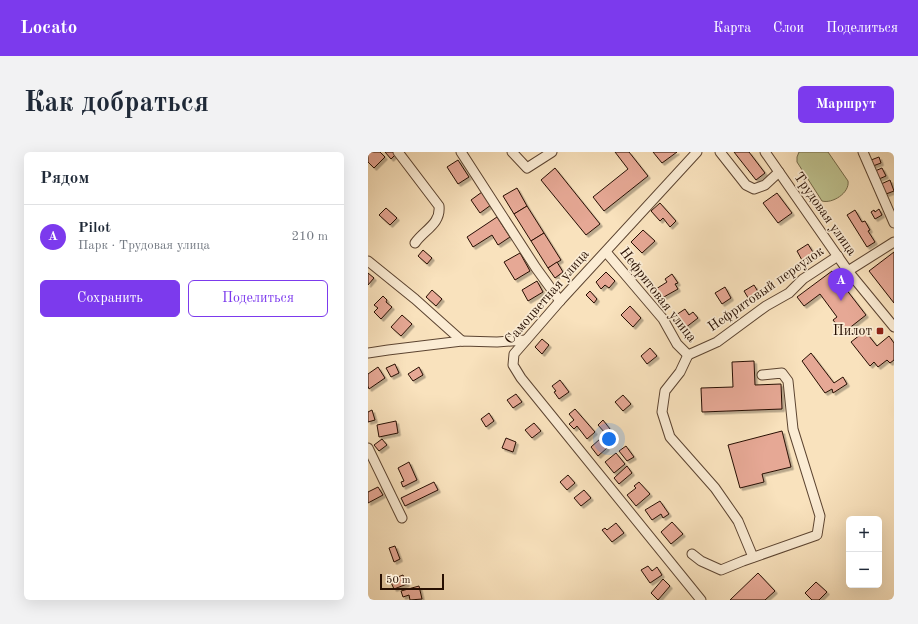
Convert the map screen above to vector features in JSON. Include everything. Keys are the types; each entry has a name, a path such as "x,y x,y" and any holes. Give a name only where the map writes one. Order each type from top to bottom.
{"street":[{"path":"398,152 439,206 440,214 432,226 415,243"},
{"path":"461,152 536,268 560,301"},
{"path":"512,152 527,168 552,152"},
{"name":"Самоцветная улица","path":"697,152 526,340 514,354 513,365 520,378 701,600"},
{"path":"720,152 746,184 754,190 765,186 779,172"},
{"name":"Трудовая улица","path":"765,152 848,272 894,328"},
{"path":"863,152 894,223"},
{"path":"848,272 894,242"},
{"name":"Нефритовая улица","path":"606,252 663,319 677,344 688,355"},
{"name":"Нефритовый переулок","path":"688,355 717,342 766,306 789,293 803,279 838,256"},
{"path":"368,261 415,299 462,341"},
{"path":"368,354 388,350 462,341 497,342 526,340"},
{"path":"688,355 680,372 665,391 662,412 670,437 715,488 738,521 752,557"},
{"path":"692,554 701,561 721,570 752,557 817,535 820,516 793,429 788,381 782,373 762,375"},
{"path":"368,448 402,518"}],"green space":[{"path":"799,152 828,152 848,181 846,190 840,197 831,201 822,201 797,162"}],"building":[{"path":"370,152 380,152 385,157 374,168 368,162 368,154"},
{"path":"385,152 393,152 395,155 391,159"},
{"path":"615,152 629,152 648,176 604,211 593,197 628,169"},
{"path":"653,152 677,152 662,163"},
{"path":"734,152 749,152 765,173 756,180"},
{"path":"879,157 881,163 873,166 871,160"},
{"path":"458,160 469,177 458,184 447,167"},
{"path":"555,168 600,224 586,235 541,180"},
{"path":"882,168 886,176 879,179 875,171"},
{"path":"890,180 894,191 886,194 881,184"},
{"path":"517,188 527,206 514,214 503,196"},
{"path":"482,192 491,205 480,213 471,200"},
{"path":"777,193 792,213 778,223 763,203"},
{"path":"660,203 676,221 670,227 663,218 660,221 651,211"},
{"path":"527,206 544,233 531,241 514,214"},
{"path":"386,208 397,218 390,225 379,215"},
{"path":"879,209 882,215 875,219 871,212 874,210 875,212"},
{"path":"855,210 862,222 865,221 870,230 868,231 875,242 867,247 847,215"},
{"path":"497,217 510,237 498,245 492,235 473,247 467,237"},
{"path":"643,230 655,241 642,253 631,242"},
{"path":"544,233 561,260 548,268 531,241"},
{"path":"808,244 814,254 803,262 797,251"},
{"path":"423,250 432,258 427,264 418,256"},
{"path":"894,252 894,303 869,271"},
{"path":"520,253 530,271 515,280 504,262"},
{"path":"557,262 563,272 555,278 548,268"},
{"path":"832,271 866,315 843,333 833,320 837,317 820,294 804,306 797,297"},
{"path":"606,272 615,281 609,288 605,285 601,289 596,282"},
{"path":"368,273 374,278 368,285"},
{"path":"672,274 678,283 675,284 678,289 662,298 656,289 667,282 665,279"},
{"path":"537,281 543,292 528,301 522,290"},
{"path":"754,285 760,295 750,301 744,291"},
{"path":"725,287 731,298 722,304 715,293"},
{"path":"432,290 442,299 436,306 426,297"},
{"path":"590,291 597,299 594,303 586,295"},
{"path":"383,296 387,300 386,302 392,307 381,319 374,312 378,308 374,305"},
{"path":"630,306 641,318 633,327 621,315"},
{"path":"685,309 689,315 693,312 698,318 685,328 676,315"},
{"path":"402,315 412,324 401,336 391,327"},
{"path":"865,331 877,346 889,336 894,343 894,360 890,363 887,360 878,367 874,362 870,366 851,342"},
{"path":"542,339 549,345 542,354 535,347"},
{"path":"650,348 657,356 647,364 641,356"},
{"path":"811,353 834,383 843,377 847,384 833,393 832,389 825,393 802,361"},
{"path":"754,361 755,385 781,384 782,409 702,412 701,388 733,387 732,362"},
{"path":"395,364 399,373 391,377 386,368"},
{"path":"378,367 385,378 369,389 368,374"},
{"path":"419,367 423,375 413,381 408,374"},
{"path":"560,380 569,392 559,399 552,386"},
{"path":"516,394 522,402 513,408 507,400"},
{"path":"623,395 631,404 623,411 615,402"},
{"path":"575,409 595,432 587,439 577,426 574,429 569,424 574,420 569,414"},
{"path":"372,410 375,420 368,422 368,412"},
{"path":"489,413 494,421 486,427 481,419"},
{"path":"603,420 610,429 605,433 598,425"},
{"path":"396,421 398,433 379,437 377,425"},
{"path":"534,423 541,431 532,438 525,430"},
{"path":"782,431 791,467 762,474 764,482 740,488 728,445"},
{"path":"506,438 516,442 513,452 502,448"},
{"path":"382,439 387,445 379,451 374,445"},
{"path":"600,439 607,448 598,456 591,447"},
{"path":"626,446 634,457 627,461 619,451"},
{"path":"616,453 625,464 614,473 605,462"},
{"path":"409,462 417,480 403,487 401,482 404,481 398,468"},
{"path":"627,466 632,473 619,484 614,478"},
{"path":"568,475 575,483 567,490 560,482"},
{"path":"434,482 438,490 405,506 401,498"},
{"path":"639,482 650,494 636,506 627,495 636,488 634,486"},
{"path":"378,487 383,495 368,503 368,492"},
{"path":"584,490 591,498 581,506 574,498"},
{"path":"660,501 669,514 663,518 661,514 652,520 645,510"},
{"path":"672,522 683,534 671,544 661,532"},
{"path":"616,523 624,533 612,542 602,530 605,528 607,530"},
{"path":"395,546 400,559 394,562 389,548"},
{"path":"648,566 652,571 657,567 662,575 650,583 641,570"},
{"path":"758,573 775,591 765,600 730,600"},
{"path":"403,575 407,584 394,589 390,580"},
{"path":"663,579 670,586 658,600 651,593"},
{"path":"816,582 827,592 819,600 812,600 805,593"},
{"path":"419,586 422,599 410,600 409,595 403,597 401,591"}],"place":[{"name":"Pilot","path":"841,301"},
{"name":"Пилот","path":"880,331"}]}
